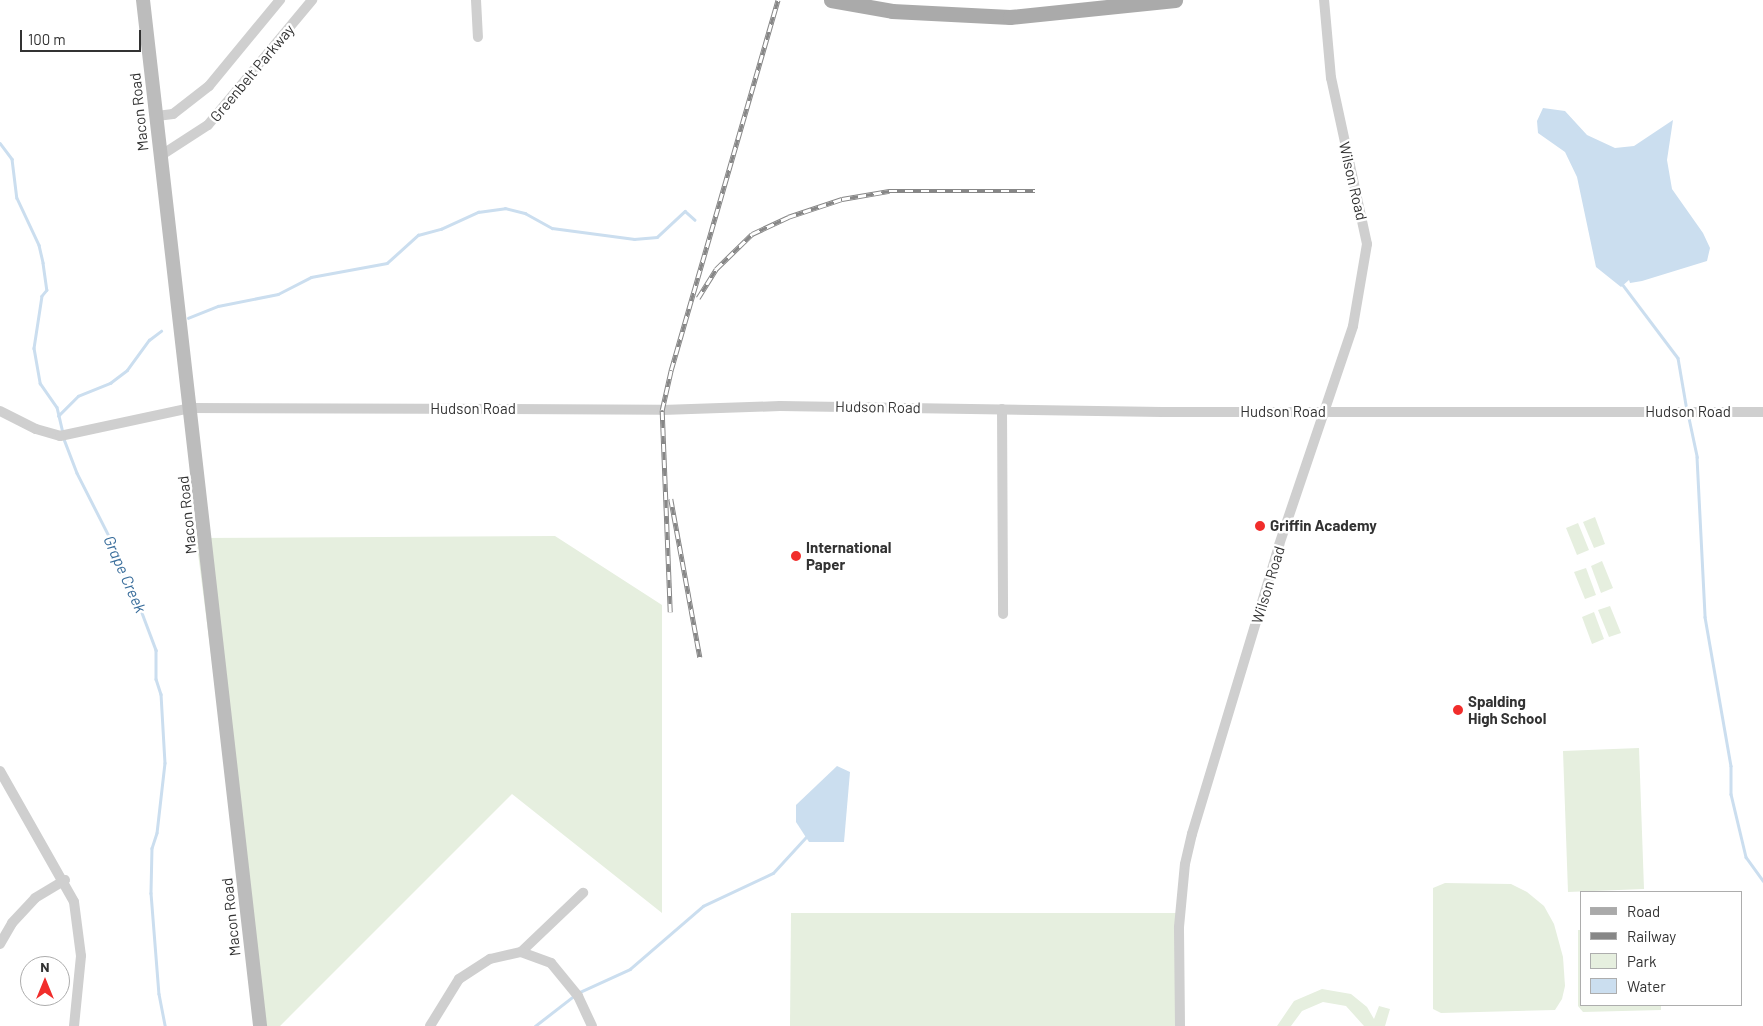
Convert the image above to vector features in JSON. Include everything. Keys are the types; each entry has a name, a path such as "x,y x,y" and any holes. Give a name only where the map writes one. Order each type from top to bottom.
{"main road":[{"name":"Macon Road","path":"143,0 260,1026"},
{"path":"832,0 892,11 1010,17 1175,0"}],"street":[{"name":"Greenbelt Parkway","path":"157,116 173,114 209,86 280,0"},
{"name":"Greenbelt Parkway","path":"160,156 208,125 312,0"},
{"path":"476,0 478,37"},
{"name":"Wilson Road","path":"1180,1026 1179,927 1185,864 1192,834 1279,545 1326,412 1358,311 1367,244 1331,78 1324,0"},
{"name":"Hudson Road","path":"0,411 36,429 60,436 191,408 662,410 780,406 1326,412 1763,412"},
{"path":"1002,409 1003,614"},
{"path":"0,771 65,880 74,902 81,935 80,978 74,1026"},
{"path":"0,794 12,794"},
{"path":"0,944 22,910 35,898 65,880"},
{"path":"430,1026 459,979 490,959 521,952 583,893"},
{"path":"521,952 551,963 578,996 592,1026"}],"green space":[{"path":"1595,517 1605,544 1594,548 1583,522"},
{"path":"1578,523 1589,550 1577,555 1566,528"},
{"path":"555,536 662,605 662,913 512,794 280,1026 255,1026 233,825 196,538"},
{"path":"1602,561 1613,588 1601,593 1591,566"},
{"path":"1586,568 1596,595 1585,599 1574,572"},
{"path":"1610,606 1621,633 1609,637 1598,610"},
{"path":"1594,612 1604,639 1592,644 1582,617"},
{"path":"1639,748 1644,889 1568,892 1563,751"},
{"path":"1445,883 1511,884 1527,892 1544,906 1554,924 1563,957 1565,986 1562,999 1555,1010 1441,1013 1433,1009 1433,888"},
{"path":"791,913 1180,913 1179,1026 790,1026"},
{"path":"1578,930 1580,930 1580,1006 1661,1006 1661,1010 1583,1012 1578,1006"},
{"path":"1322,989 1351,994 1367,1007 1374,1019 1379,1006 1390,1009 1385,1026 1364,1026 1346,1006 1323,1002 1302,1011 1291,1026 1277,1026 1294,1001"}],"water":[{"path":"1543,108 1565,111 1587,135 1615,148 1634,146 1673,120 1667,160 1672,189 1703,233 1710,248 1707,261 1642,281 1630,283 1629,280 1621,287 1596,267 1577,177 1565,152 1538,133 1537,121"},
{"path":"837,766 850,772 844,842 809,842 796,822 796,805"}],"waterway":[{"name":"Grape Creek","path":"0,143 12,159 17,198 39,245 43,263 47,290 42,296 34,348 40,383 57,407 63,433"},
{"path":"188,318 218,306 278,294 311,277 387,263 418,235 441,229 478,212 505,208 525,213 552,228 634,239 657,237 685,211 695,220"},
{"path":"1623,285 1678,358 1686,405"},
{"path":"58,416 78,396 110,383 127,370 149,340 161,331"},
{"path":"1689,418 1697,457 1705,617 1731,766 1731,794 1746,857 1763,880"},
{"name":"Grape Creek","path":"64,439 77,473 113,544 116,559 136,597 156,650 156,679 161,694 165,763 157,833 152,848 151,893 159,994 165,1026"},
{"path":"580,992 630,969 703,906 773,873 806,837"},
{"path":"535,1026 575,995"}],"railway":[{"path":"670,612 662,410 671,370 778,0"},
{"path":"698,298 716,269 752,234 788,217 842,199 889,191 1035,191"},
{"path":"671,499 700,657"}],"place":[{"name":"Griffin Academy","path":"1260,526"},
{"name":"International Paper","path":"796,556"},
{"name":"Spalding High School","path":"1458,710"}]}
